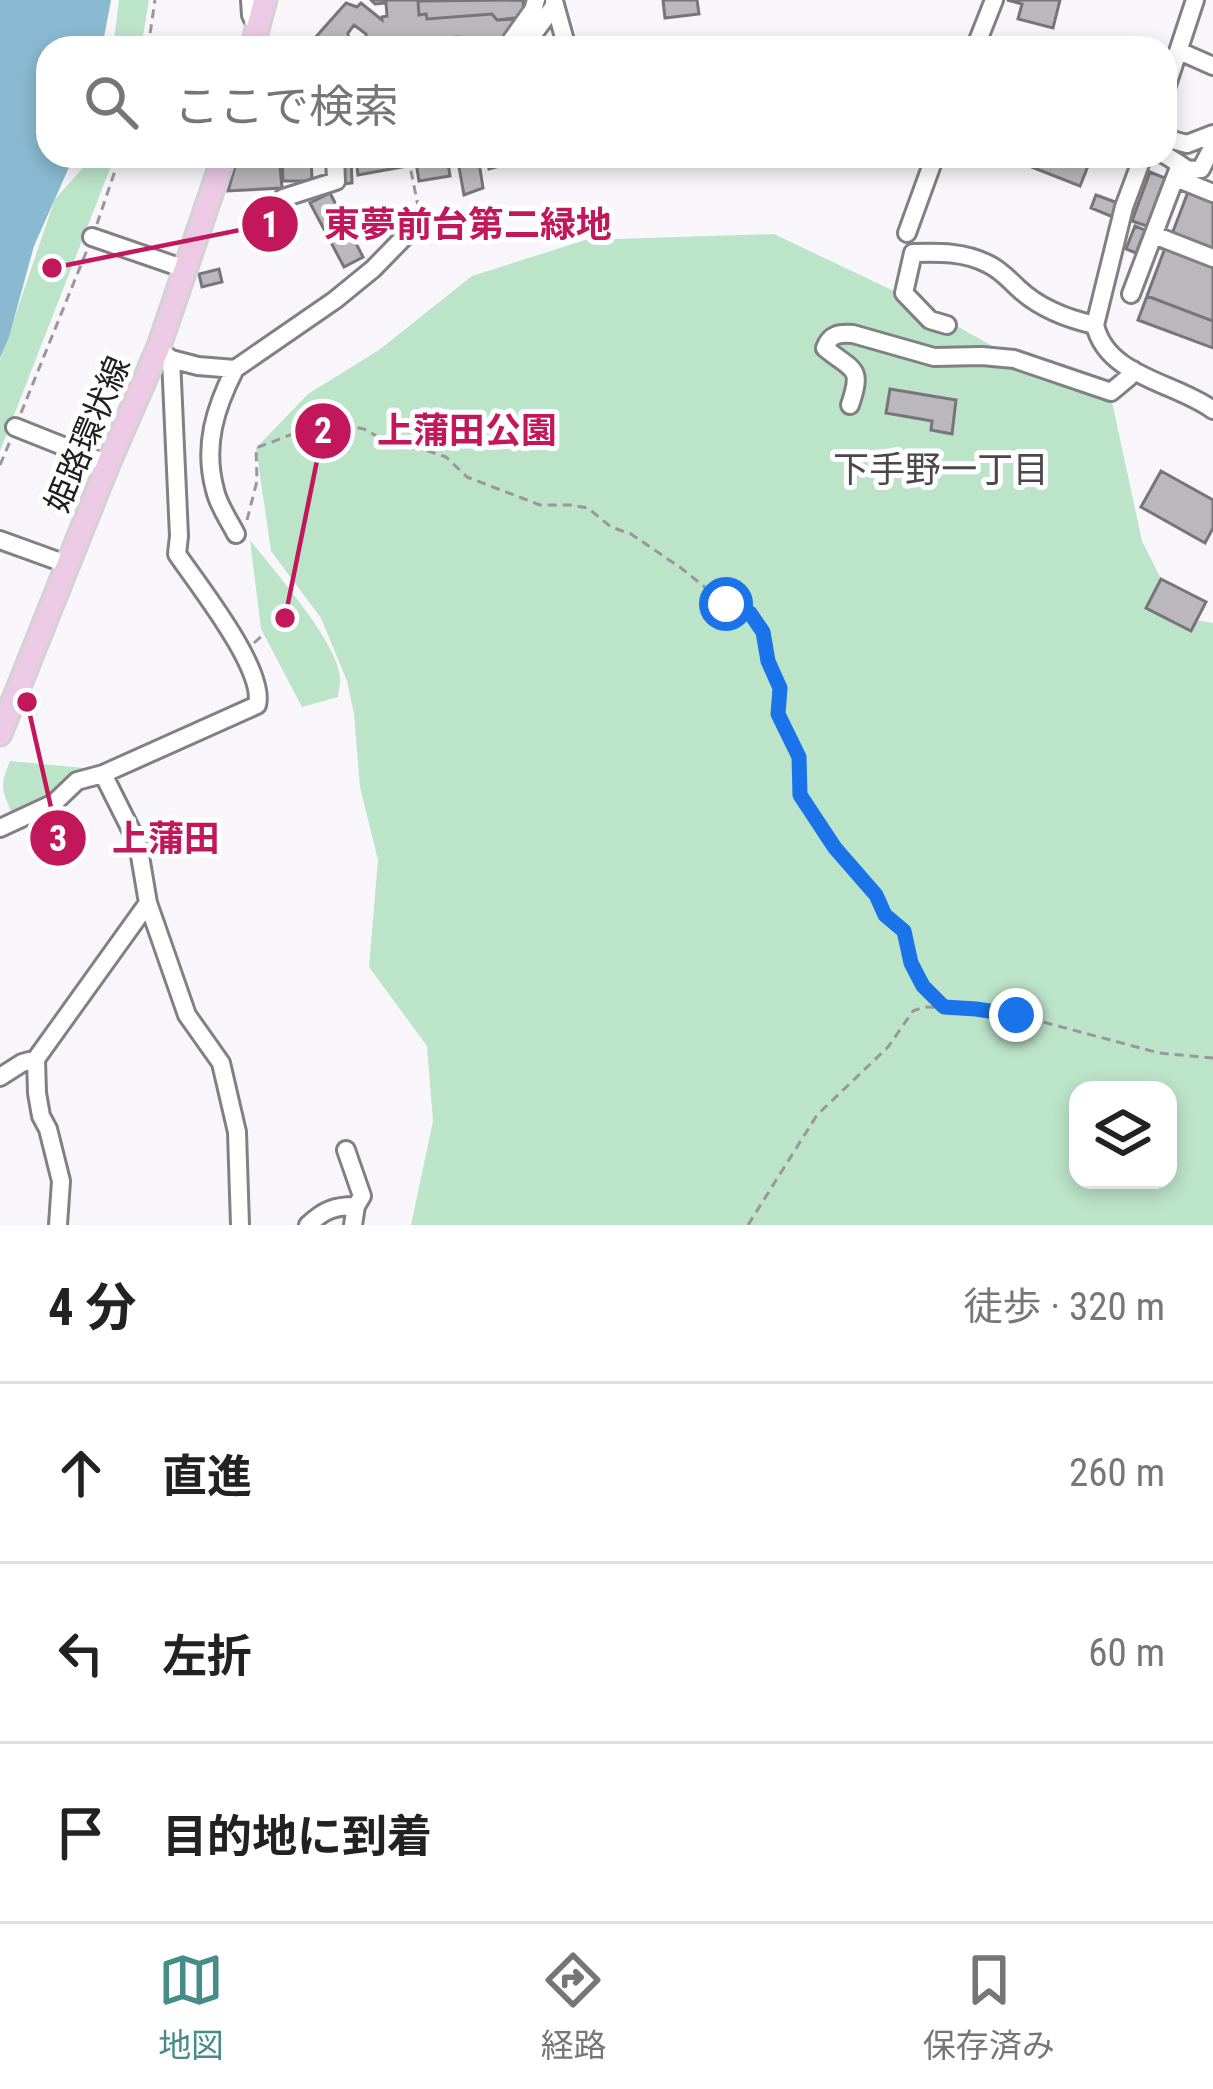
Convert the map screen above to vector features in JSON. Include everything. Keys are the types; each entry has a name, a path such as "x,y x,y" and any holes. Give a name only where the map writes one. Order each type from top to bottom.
{"main road":[{"path":"256,36 265,0"},
{"name":"姫路環状線","path":"0,734 108,464 164,354 185,269 220,168"}],"street":[{"path":"250,0 255,36"},
{"path":"980,36 994,0"},
{"path":"1177,54 1196,0"},
{"path":"515,36 533,10 548,2"},
{"path":"530,36 548,2"},
{"path":"548,2 562,36"},
{"path":"1178,51 1213,66"},
{"path":"1177,141 1187,144 1213,134"},
{"path":"1177,167 1201,169 1213,146"},
{"path":"278,204 283,198 336,181 335,168"},
{"path":"907,233 931,168"},
{"path":"1139,168 1124,207 1095,326 1099,341 1115,361 1213,410"},
{"path":"1131,294 1154,236 1172,168"},
{"path":"1176,168 1213,193"},
{"path":"241,528 215,492 209,441 216,409 235,369 335,300 374,269 414,227 452,222"},
{"path":"1154,236 1213,258"},
{"path":"92,237 185,269"},
{"path":"947,325 930,320 904,293 913,253 945,251 986,262 1020,291 1067,319 1095,326"},
{"path":"850,405 858,381 856,371 825,348 839,333 934,357 1014,359 1111,392 1133,370"},
{"path":"0,828 54,803 77,782 257,705 260,692 244,652 177,554 164,354 198,366 235,369"},
{"path":"15,427 108,464"},
{"path":"0,540 69,565"},
{"path":"103,774 138,844 148,903 187,1015 221,1064 237,1132 240,1225"},
{"path":"58,1225 61,1180 41,1116 36,1059 148,903"},
{"path":"0,1077 36,1059"},
{"path":"308,1225 322,1211 338,1206 354,1215 362,1196 346,1150"}],"path":[{"path":"150,36 155,0"},
{"path":"0,465 116,168"},
{"path":"410,168 422,225"},
{"path":"241,528 256,481 256,448 324,422 344,425 364,429 398,448 419,448 446,457 467,477 540,505 588,508 610,527 631,534 681,568 726,604 750,613 763,632 768,661 780,688 778,714 799,757 800,795 835,848 876,895 885,915 904,931 911,963 923,986 944,1007"},
{"path":"748,1225 817,1115 888,1046 913,1011 924,1006 1016,1015 1159,1053 1213,1058"}],"green space":[{"path":"119,0 149,0 143,36 114,36"},
{"path":"110,168 0,451 0,360 55,199 82,169"},
{"path":"774,234 898,293 1037,375 1112,402 1142,541 1180,617 1213,623 1213,1225 411,1225 433,1121 427,1046 369,967 378,860 360,787 347,681 321,618 271,551 256,448 308,394 379,350 472,276 585,240"},
{"path":"250,540 328,645 340,677 338,697 302,707 261,629"},
{"path":"10,761 84,768 12,813 3,787"}],"water":[{"path":"0,0 111,0 104,36 36,36 36,168 69,168 34,246 0,358"}],"building":[{"path":"371,0 425,0 418,1 419,15 426,14 427,19 492,14 497,20 518,19 505,36 366,36 354,25 348,36 317,36 346,3 357,7 361,3 382,20 387,16 386,3"},
{"path":"523,0 524,17 497,20 492,14 427,19 426,14 419,15 418,1"},
{"path":"663,0 697,0 699,14 665,18"},
{"path":"1007,0 1060,0 1053,28 1018,19 1022,4"},
{"path":"235,168 280,168 282,188 228,191"},
{"path":"282,168 311,168 312,181 283,181"},
{"path":"342,168 351,168 352,183 343,184"},
{"path":"357,168 396,168 358,175"},
{"path":"417,168 449,168 450,176 419,181"},
{"path":"459,168 480,168 483,188 464,195"},
{"path":"1034,168 1087,168 1080,186"},
{"path":"1150,172 1165,178 1147,226 1132,221"},
{"path":"1188,192 1213,202 1213,249 1172,234"},
{"path":"330,193 363,257 344,267 310,203"},
{"path":"1096,195 1118,203 1113,217 1091,208"},
{"path":"1135,226 1145,230 1136,253 1126,249"},
{"path":"1165,248 1213,267 1213,321 1147,296"},
{"path":"219,269 222,282 202,287 199,274"},
{"path":"1147,296 1213,321 1213,348 1138,320"},
{"path":"890,389 956,400 952,434 931,430 932,421 886,413"},
{"path":"1161,471 1213,500 1213,528 1205,543 1141,507"},
{"path":"1161,579 1206,602 1191,631 1146,608"}],"place":[{"name":"東夢前台第二緑地","path":"52,268"},
{"name":"上蒲田公園","path":"285,618"},
{"name":"上蒲田","path":"27,702"}],"district":[{"name":"下手野一丁目","path":"941,469"}],"route":[{"path":"726,604 750,613 763,632 768,661 780,688 778,714 799,757 800,795 835,848 876,895 885,915 904,931 911,963 923,986 944,1007 1016,1015"}]}
